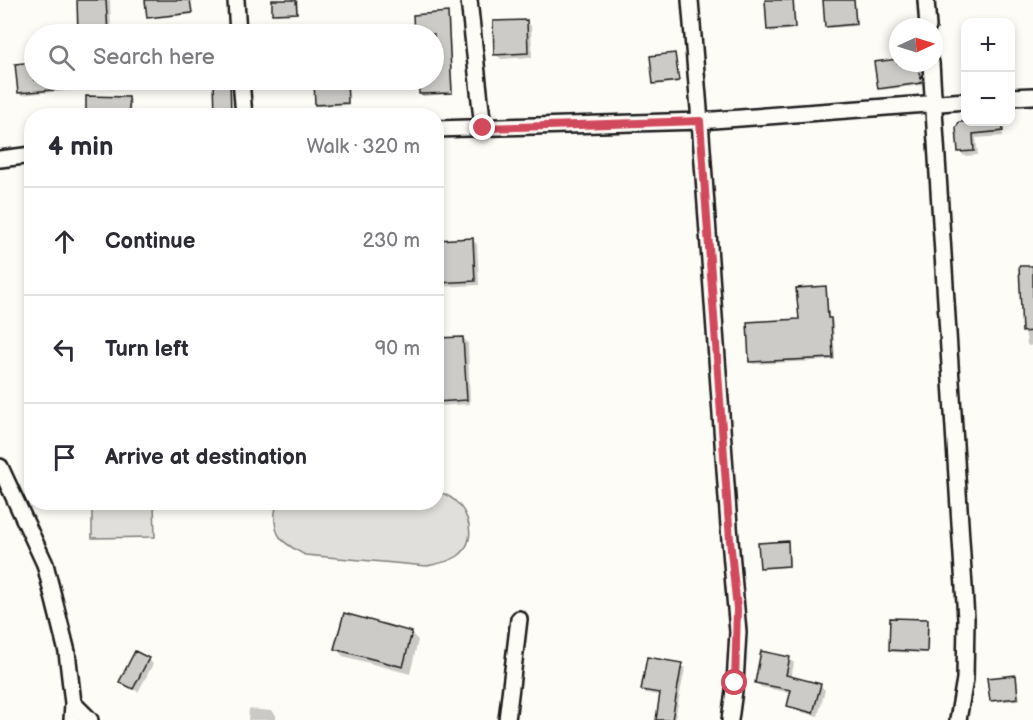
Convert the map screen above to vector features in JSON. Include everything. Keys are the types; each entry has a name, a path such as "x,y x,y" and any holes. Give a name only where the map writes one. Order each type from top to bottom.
{"street":[{"path":"236,0 237,24"},
{"path":"469,0 483,128"},
{"path":"690,0 737,609 735,683 730,720"},
{"path":"926,0 927,18"},
{"path":"932,72 965,608 965,679 958,720"},
{"path":"242,90 243,108"},
{"path":"1015,98 1033,96"},
{"path":"444,129 700,121 961,101"},
{"path":"0,159 24,156"},
{"path":"0,467 45,564 67,652 73,703 72,720"},
{"path":"507,720 519,619"},
{"path":"73,703 90,720"}],"shaded area":[{"path":"444,494 462,509 467,518 469,539 458,556 427,566 305,555 282,540 275,525 275,511 444,510"},
{"path":"92,510 154,510 155,537 92,538"}],"building":[{"path":"77,0 106,0 107,24 78,24"},
{"path":"145,0 190,0 192,13 147,18"},
{"path":"272,0 296,0 297,13 272,14"},
{"path":"765,0 793,0 795,28 767,30"},
{"path":"823,0 854,0 856,24 825,27"},
{"path":"448,12 452,93 419,94 419,90 444,90 444,24 413,24 413,15"},
{"path":"527,20 528,53 494,55 493,21"},
{"path":"675,53 679,81 653,84 650,56"},
{"path":"889,60 889,72 919,72 921,83 878,89 874,62"},
{"path":"24,63 24,90 52,90 18,93 15,64"},
{"path":"214,90 230,90 231,108 215,108"},
{"path":"314,90 347,90 348,103 315,105"},
{"path":"86,96 129,97 129,108 86,108"},
{"path":"961,122 961,126 1002,126 1003,131 973,134 974,151 958,152 956,128"},
{"path":"473,238 475,281 444,283 444,240"},
{"path":"1019,266 1033,266 1033,331 1022,332"},
{"path":"826,286 828,318 831,318 833,358 749,362 747,322 799,319 796,288"},
{"path":"463,337 467,400 444,401 444,338"},
{"path":"788,541 789,566 760,568 758,543"},
{"path":"344,613 412,632 403,667 334,649"},
{"path":"890,618 928,619 927,652 889,650"},
{"path":"135,651 149,658 133,689 119,682"},
{"path":"761,651 790,657 786,675 821,684 813,713 787,706 791,690 755,683"},
{"path":"647,657 682,663 672,720 656,720 660,693 641,690"},
{"path":"1016,675 1018,698 990,701 987,678"}],"route":[{"path":"483,128 700,121 737,609 735,683"}]}
